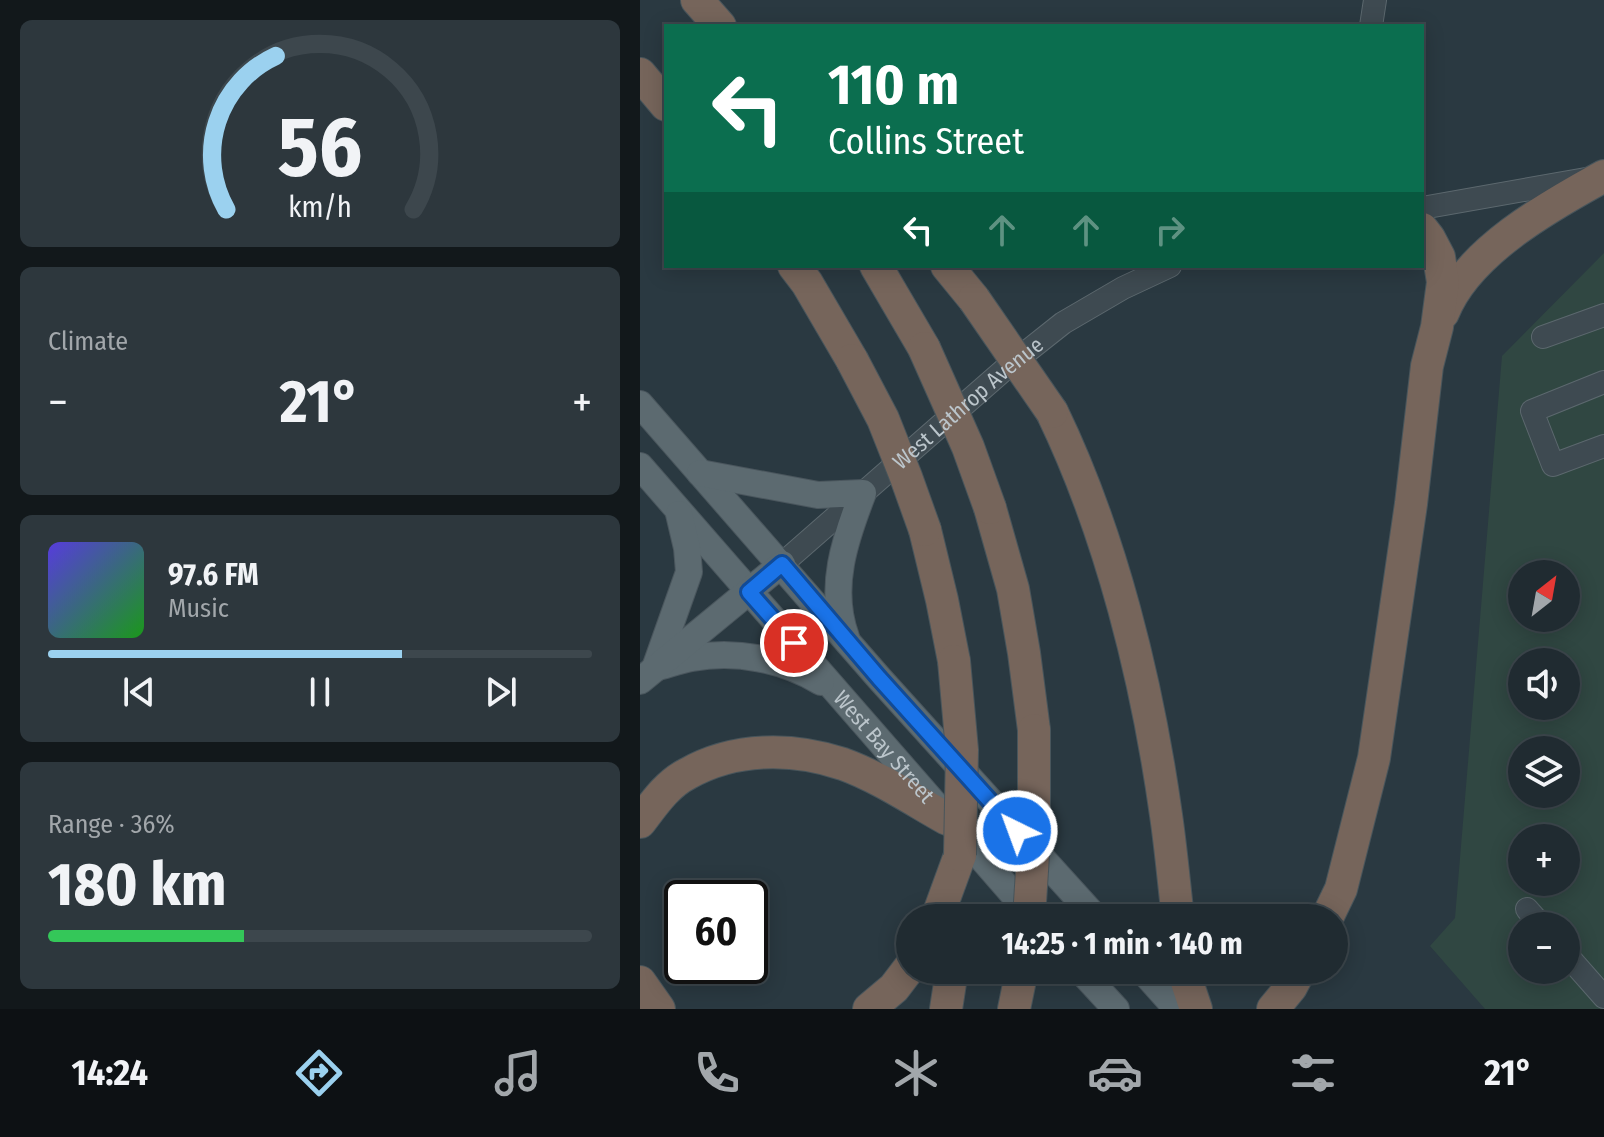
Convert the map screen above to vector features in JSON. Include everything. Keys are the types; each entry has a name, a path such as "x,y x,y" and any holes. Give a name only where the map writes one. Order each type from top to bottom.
{"highway":[{"path":"675,0 693,24"},
{"path":"697,0 718,24"},
{"path":"640,74 664,103"},
{"path":"1437,327 1448,299 1466,275 1496,245 1562,199 1604,176"},
{"path":"1334,904 1341,889 1374,758 1411,504 1427,366 1437,327 1443,282 1439,257 1424,232"},
{"path":"796,268 852,360 883,419 925,530 954,661 962,750 960,855 951,904"},
{"path":"877,268 924,348 968,447 990,508 1013,589 1034,730 1032,904"},
{"path":"949,268 974,299 1052,412 1069,448 1107,552 1145,695 1166,815 1176,904"},
{"path":"640,822 657,799 685,774 745,754 777,752 812,756 843,765 875,778 947,819"},
{"path":"640,982 659,1009"},
{"path":"869,1009 897,984"},
{"path":"946,1009 950,984"},
{"path":"1014,1009 1019,984"},
{"path":"1188,984 1196,1009"}],"main road":[{"name":"West Bay Street","path":"640,404 1083,904"},
{"name":"West Bay Street","path":"640,466 1020,904"},
{"path":"700,473 818,495 863,493 849,529 839,570 840,622 847,641"},
{"path":"648,675 689,572 678,510"},
{"path":"648,675 782,564"},
{"path":"648,675 693,658 725,655 753,657 786,665 834,689"},
{"path":"1093,984 1116,1009"},
{"path":"1155,984 1177,1009"}],"street":[{"path":"1371,24 1375,0"},
{"path":"1424,208 1604,176"},
{"name":"West Lathrop Avenue","path":"782,564 1005,369 1063,323 1123,288 1166,268"},
{"path":"1543,337 1604,315"},
{"path":"1604,382 1532,411 1553,465 1604,446"},
{"path":"1580,970 1604,997"}],"green space":[{"path":"1604,253 1604,1009 1485,1009 1430,946 1455,918 1502,356"}],"route":[{"path":"794,643 749,592 782,564 879,678 1017,831"}]}
